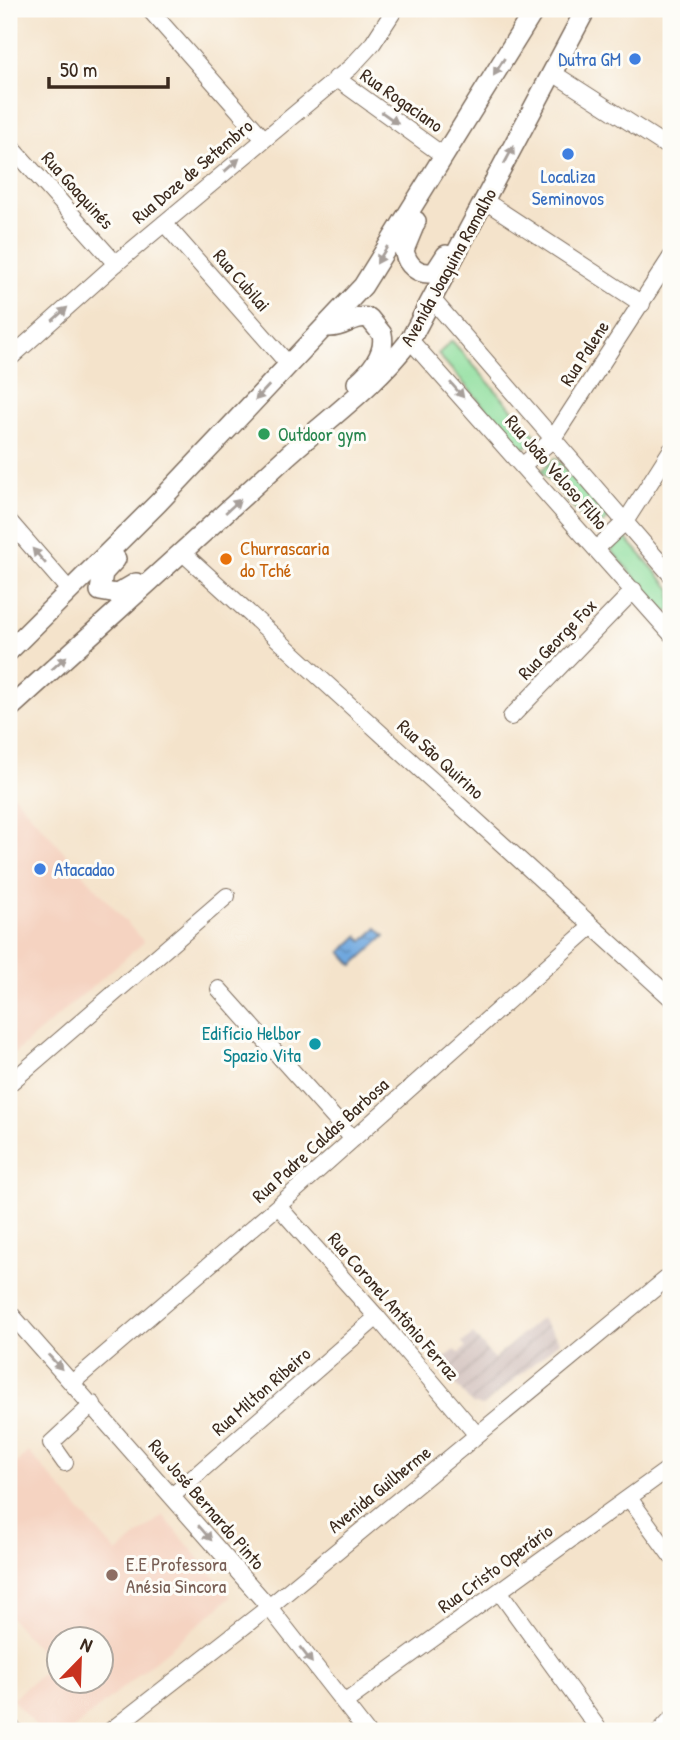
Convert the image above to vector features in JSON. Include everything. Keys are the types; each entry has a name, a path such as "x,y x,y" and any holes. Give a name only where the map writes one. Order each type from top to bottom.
{"main road":[{"path":"9,651 158,503 363,286 534,9"},
{"name":"Avenida Joaquina Ramalho","path":"9,709 316,430 378,379 410,340 586,9"},
{"path":"433,176 432,192 410,232 404,250 405,258 418,271 436,272 451,247 463,241"},
{"path":"316,430 323,411 366,375 384,344 378,325 369,318 354,317 340,328 327,327"},
{"path":"149,582 139,581 117,594 100,591 103,573 153,518 158,503"}],"street":[{"path":"149,9 263,138"},
{"name":"Rua Doze de Setembro","path":"9,359 116,264 336,78 373,43 395,9"},
{"path":"553,73 671,149"},
{"name":"Rua Rogaciano","path":"336,78 444,156"},
{"name":"Rua Goaquinés","path":"9,144 116,264"},
{"path":"485,201 642,304"},
{"name":"Rua Cubilai","path":"164,223 289,365"},
{"name":"Rua Palene","path":"523,465 552,440 671,257"},
{"name":"Rua João Veloso Filho","path":"432,299 671,575"},
{"name":"Rua João Veloso Filho","path":"410,340 670,628"},
{"path":"596,549 625,522 671,450"},
{"path":"9,521 69,590"},
{"name":"Rua São Quirino","path":"182,552 671,998"},
{"name":"Rua George Fox","path":"511,717 634,590"},
{"path":"9,1084 227,896"},
{"name":"Rua Padre Caldas Barbosa","path":"73,1382 278,1206 592,926"},
{"path":"219,989 353,1139"},
{"name":"Rua Coronel Antônio Ferraz","path":"278,1206 477,1435"},
{"name":"Avenida Guilherme","path":"110,1731 269,1607 671,1275"},
{"name":"Rua José Bernardo Pinto","path":"9,1312 93,1404 269,1607 366,1731"},
{"name":"Rua Milton Ribeiro","path":"172,1496 377,1317"},
{"path":"65,1463 51,1443 93,1404"},
{"name":"Rua Cristo Operário","path":"344,1703 671,1467"},
{"path":"628,1498 671,1556"},
{"path":"499,1591 600,1731"},
{"path":"660,1731 671,1719"},
{"path":"9,1725 15,1731"}],"shaded area":[{"name":"Atacadao","path":"9,790 144,942 9,1058"},
{"path":"541,1318 560,1341 483,1406 472,1404 438,1363 455,1350 459,1353 466,1348 462,1343 473,1334 494,1359"},
{"name":"E.E Professora Anésia Sincora","path":"29,1452 117,1553 163,1515 231,1597 116,1693 116,1624 46,1624 46,1658 9,1616 9,1470"},
{"name":"E.E Professora Anésia Sincora","path":"46,1670 46,1694 115,1694 71,1731 41,1731 12,1699"}],"green space":[{"path":"452,341 537,437 522,450 438,354"},
{"path":"555,458 609,518 594,531 541,471"},
{"path":"625,537 671,589 671,609 666,613 611,550"}],"water":[{"path":"377,928 385,936 353,965 341,952 358,936 363,941"}],"place":[{"name":"Dutra GM","path":"635,59"},
{"name":"Localiza Seminovos","path":"568,154"},
{"name":"Outdoor gym","path":"264,434"},
{"name":"Churrascaria do Tché","path":"226,559"},
{"name":"Atacadao","path":"40,869"},
{"name":"Edifício Helbor Spazio Vita","path":"315,1044"},
{"name":"E.E Professora Anésia Sincora","path":"112,1575"}]}
